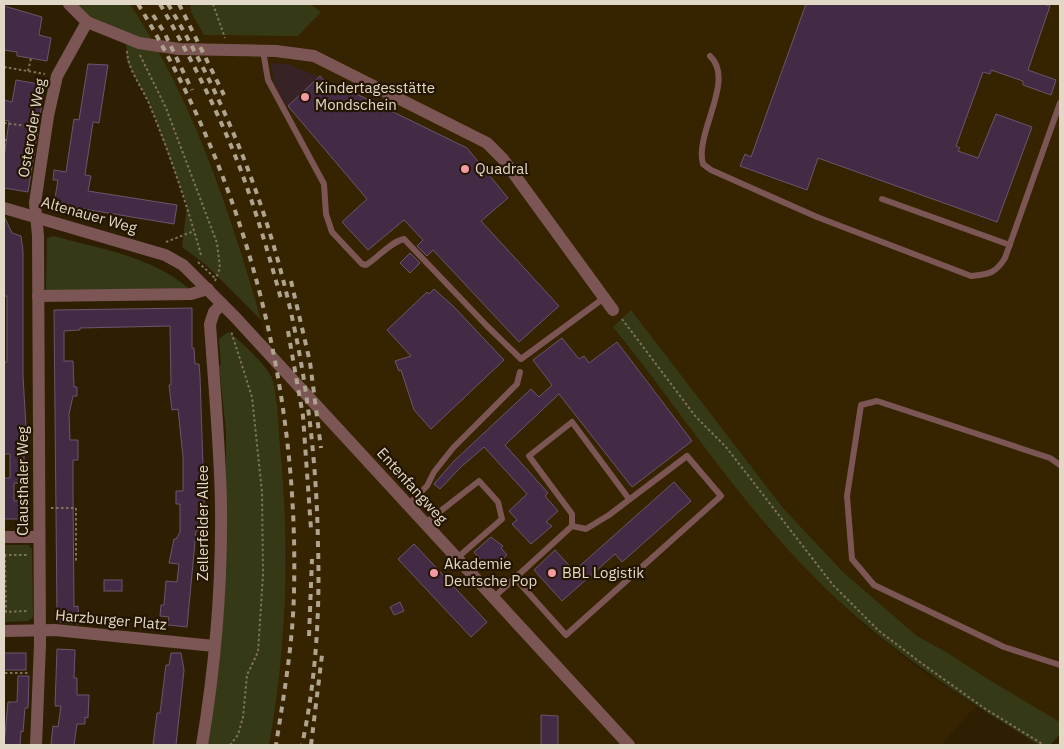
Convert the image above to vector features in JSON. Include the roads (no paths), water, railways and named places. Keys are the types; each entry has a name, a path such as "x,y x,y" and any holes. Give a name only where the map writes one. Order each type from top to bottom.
{"street":[{"path":"69,4 87,22 140,43 179,49 263,51 314,56 487,142 503,159 613,310"},
{"name":"Osteroder Weg","path":"36,217 35,203 46,129 57,76 87,22"},
{"name":"Altenauer Weg","path":"4,208 164,249"},
{"name":"Clausthaler Weg","path":"36,217 40,537 40,673 36,745"},
{"name":"Entenfangweg","path":"164,249 183,265 212,284 222,304 629,745"},
{"path":"38,296 191,294 212,284"},
{"name":"Zellerfelder Allee","path":"202,745 220,580 221,508 218,425 210,324 214,312 222,304"},
{"path":"4,537 40,537"},
{"name":"Harzburger Platz","path":"4,631 40,630 214,646"}],"lane":[{"path":"263,51 268,80 324,184 326,214 332,232 362,264 366,265 373,261 404,239 486,326 521,359 604,298"},
{"path":"710,56 714,60 719,84 702,146 701,158 703,164 711,170 817,217 970,276 988,274 998,270 1010,245 1060,103"},
{"path":"882,199 1010,245"},
{"path":"408,505 427,486 434,472 453,448 517,384 520,372"},
{"path":"1060,466 1050,458 878,401 862,405 847,496 852,559 874,585 1004,647 1060,665"},
{"path":"493,598 572,526 572,514 529,456 572,422 629,499"},
{"path":"515,578 566,635 721,496 687,456 609,515 586,528 572,526"},
{"path":"424,524 479,481 498,502 502,519 456,558"}],"railway":[{"path":"138,4 176,71 208,141 236,213 258,286 275,361 287,437 293,514 294,591 290,649 276,745"},
{"path":"160,4 203,84 231,147 257,217 281,299"},
{"path":"168,4 203,67 233,132 258,197 279,264 295,333 307,402 315,473 318,545 318,621 311,696 302,745"},
{"path":"179,4 224,95"},
{"path":"153,15 164,32 192,90"},
{"path":"291,281 310,362 321,448"},
{"path":"288,331 303,416 311,529"},
{"path":"309,636 312,559"},
{"path":"311,745 322,655"}],"place":[{"name":"Kindertagesstätte Mondschein","path":"305,97"},
{"name":"Quadral","path":"465,169"},
{"name":"Akademie Deutsche Pop","path":"434,573"},
{"name":"BBL Logistik","path":"552,573"}]}
